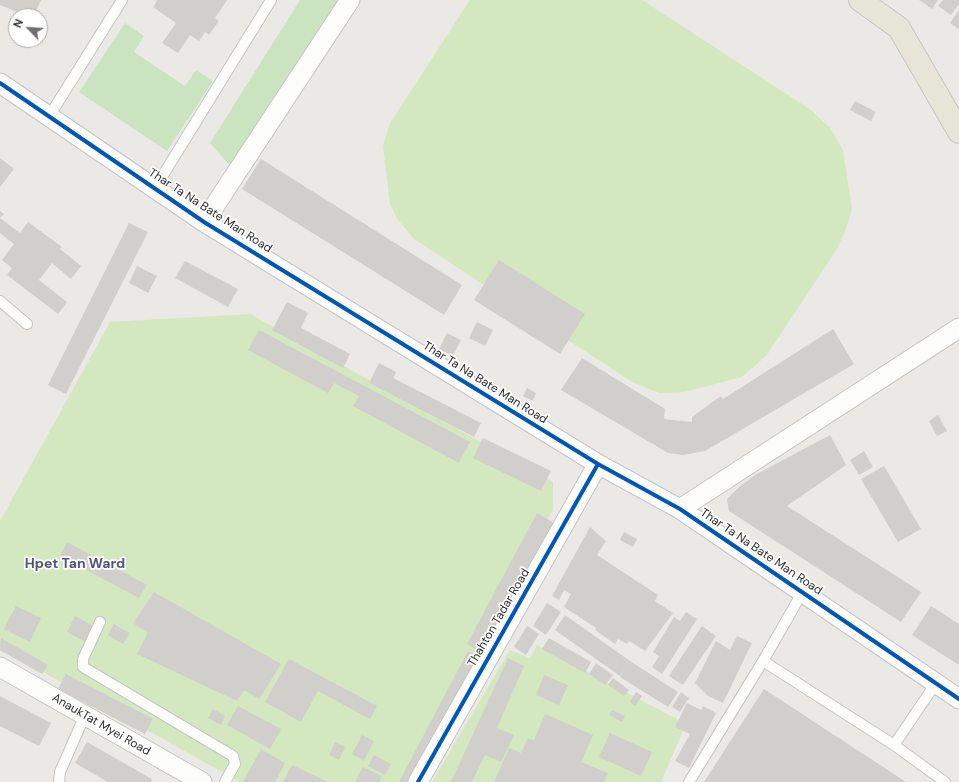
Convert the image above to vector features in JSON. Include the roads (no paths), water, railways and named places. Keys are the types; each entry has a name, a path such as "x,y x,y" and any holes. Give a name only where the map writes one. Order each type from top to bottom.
{"main road":[{"path":"860,0 899,28 959,132"}],"street":[{"path":"204,222 350,0"},
{"name":"Thar Ta Na Bate Man Road","path":"0,83 50,115 204,222 598,464 680,510 959,699"},
{"path":"680,510 959,328"},
{"name":"Thahton Tadar Road","path":"418,782 598,464"},
{"name":"AnaukTat Myei Road","path":"0,667 197,781"}],"lane":[{"path":"50,115 122,0"},
{"path":"155,188 271,0"},
{"path":"0,301 27,324"},
{"path":"689,782 763,661 802,593"},
{"path":"100,622 83,659 83,667 232,756 235,764 225,782"},
{"path":"763,661 894,745 945,782"},
{"path":"894,745 936,683"},
{"path":"59,782 60,772 85,716"}],"district":[{"name":"Hpet Tan Ward","path":"75,564"}]}
